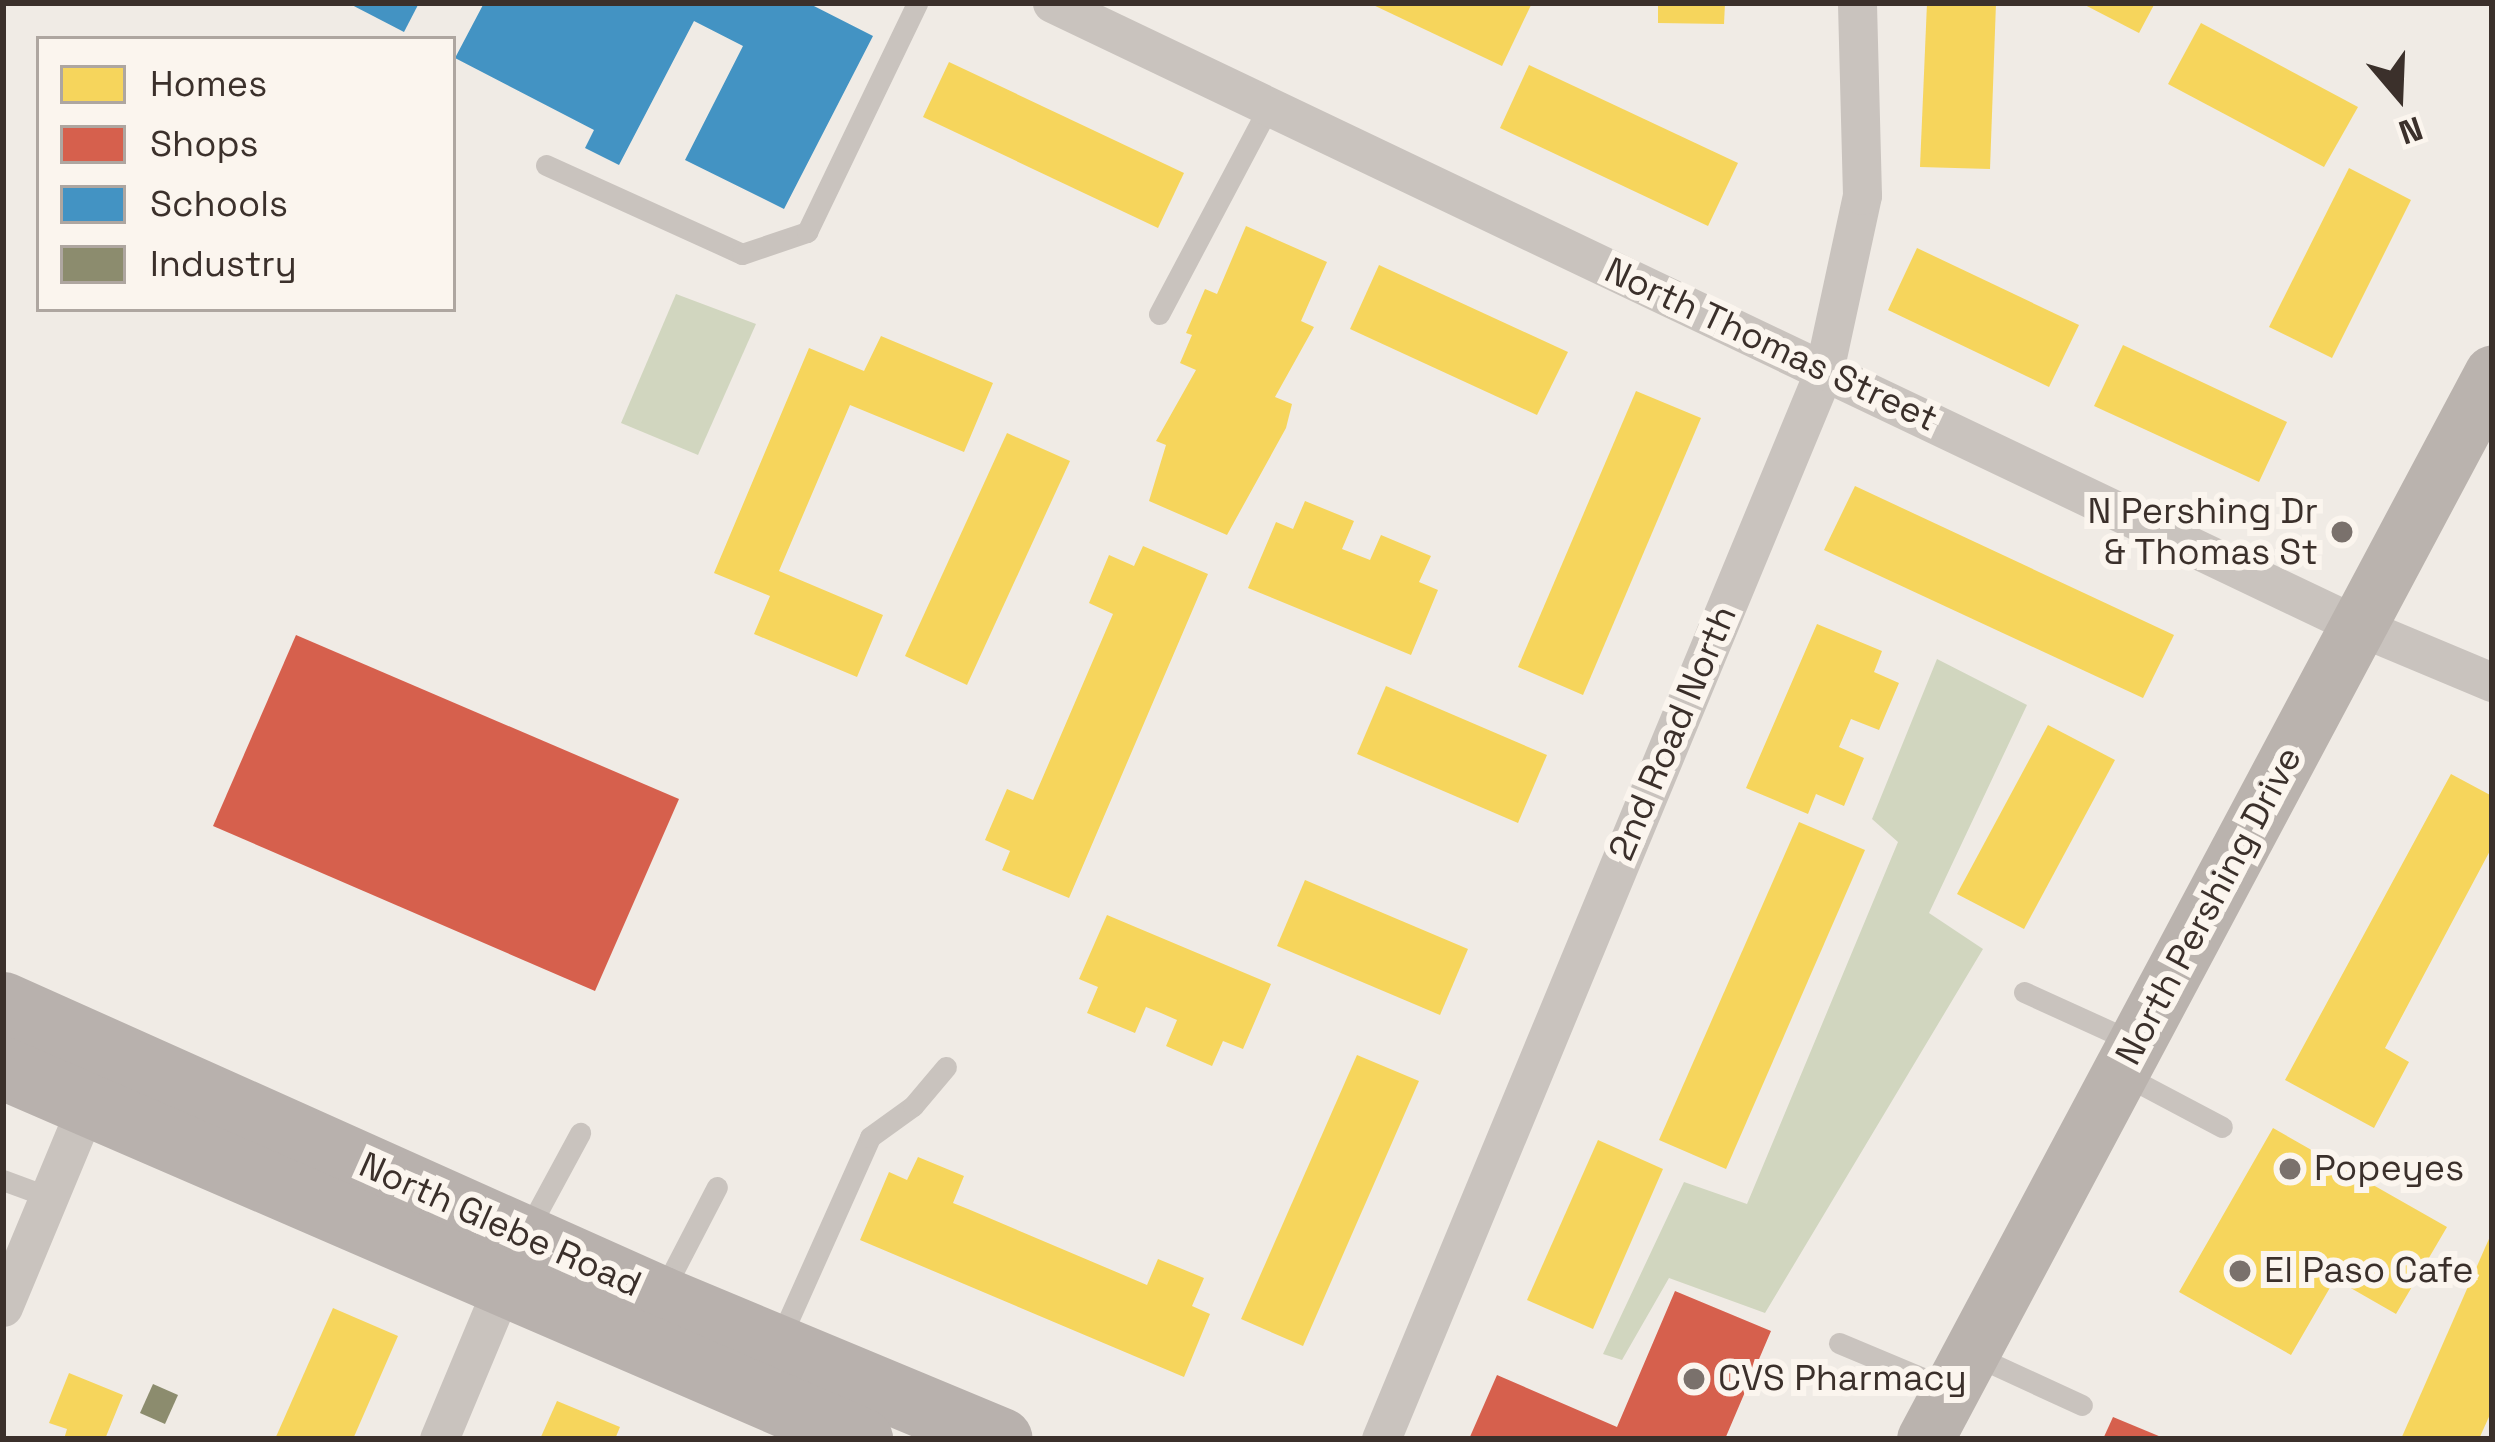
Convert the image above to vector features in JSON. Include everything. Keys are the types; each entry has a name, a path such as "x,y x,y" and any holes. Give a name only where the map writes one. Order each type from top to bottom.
{"main road":[{"name":"North Glebe Road","path":"3,1003 100,1076 514,1259 861,1439"},
{"name":"North Glebe Road","path":"3,1068 100,1076"},
{"name":"North Glebe Road","path":"514,1259 660,1297 1001,1439"}],"street":[{"name":"North Thomas Street","path":"1052,3 2358,626 2492,682"},
{"name":"2nd Road North","path":"1381,1439 1823,370 1862,195 1857,3"},
{"name":"North Pershing Drive","path":"1949,1394 2492,374"},
{"path":"3,1306 100,1076"},
{"path":"439,1439 514,1259"}],"lane":[{"path":"546,165 742,254 807,232 917,3"},
{"path":"1159,314 1269,106"},
{"path":"2024,992 2128,1058 2222,1127"},
{"path":"778,1343 870,1137 913,1106 946,1067"},
{"path":"514,1259 580,1133"},
{"path":"3,1180 49,1197"},
{"path":"660,1297 717,1187"},
{"path":"1839,1342 1949,1394 2082,1405"}],"green space":[{"path":"676,294 756,324 698,455 621,423"},
{"path":"1937,659 2027,705 1929,913 1983,949 1765,1313 1669,1278 1622,1360 1603,1354 1684,1182 1747,1204 1898,842 1872,819"}],"building: Homes":[{"path":"1369,3 1532,3 1502,66"},
{"path":"1658,3 1725,3 1724,24 1658,23"},
{"path":"1927,3 1996,3 1990,169 1920,167"},
{"path":"2081,3 2155,3 2139,33"},
{"path":"2201,23 2358,107 2324,167 2168,84"},
{"path":"949,62 1184,173 1158,228 923,117"},
{"path":"1529,65 1738,163 1708,226 1500,128"},
{"path":"2349,168 2411,200 2332,358 2269,327"},
{"path":"1246,226 1327,262 1301,321 1314,327 1275,397 1292,404 1286,428 1227,535 1149,501 1166,445 1156,441 1196,370 1180,363 1192,335 1186,333 1205,289 1217,294"},
{"path":"1917,248 2079,325 2049,387 1888,310"},
{"path":"1379,265 1568,352 1537,415 1350,329"},
{"path":"881,336 993,383 964,452 850,405 779,571 883,615 857,677 754,634 770,596 714,573 809,348 864,371"},
{"path":"2123,345 2287,422 2259,482 2094,406"},
{"path":"1636,391 1701,418 1583,695 1518,667"},
{"path":"1007,433 1070,461 967,685 905,656"},
{"path":"1855,486 2174,635 2143,698 1824,550"},
{"path":"1305,501 1354,521 1342,549 1370,560 1381,535 1431,556 1419,582 1438,590 1411,655 1248,588 1276,522 1293,529"},
{"path":"1143,546 1208,574 1069,898 1002,870 1010,851 985,840 1007,789 1033,800 1113,614 1089,603 1109,555 1134,566"},
{"path":"1817,624 1882,651 1874,672 1899,683 1879,730 1851,719 1839,747 1864,758 1844,806 1816,794 1808,814 1746,788"},
{"path":"1386,686 1547,755 1518,823 1357,754"},
{"path":"2048,725 2115,760 2024,929 1957,894"},
{"path":"2451,774 2492,796 2492,847 2385,1048 2409,1062 2374,1128 2285,1080"},
{"path":"1799,822 1865,850 1726,1169 1659,1140"},
{"path":"1305,880 1468,949 1440,1015 1277,946"},
{"path":"1107,915 1271,984 1243,1049 1223,1041 1212,1066 1166,1046 1177,1020 1161,1013 1146,1007 1135,1033 1087,1013 1098,987 1079,979"},
{"path":"1357,1055 1419,1081 1303,1346 1241,1319"},
{"path":"2273,1128 2447,1227 2396,1314 2335,1279 2291,1355 2179,1292"},
{"path":"1598,1140 1663,1169 1593,1329 1527,1300"},
{"path":"918,1157 964,1176 953,1203 1147,1285 1158,1259 1204,1278 1192,1306 1210,1314 1184,1377 860,1240 889,1172 907,1180"},
{"path":"2492,1232 2492,1410 2479,1439 2401,1439"},
{"path":"333,1308 398,1336 353,1439 275,1439"},
{"path":"69,1373 123,1395 105,1439 64,1439 67,1429 49,1423"},
{"path":"557,1401 620,1427 615,1439 540,1439"}],"building: Shops":[{"path":"296,635 679,799 595,991 213,826"},
{"name":"CVS Pharmacy","path":"1675,1291 1771,1331 1725,1439 1469,1439 1497,1375 1617,1427"},
{"path":"2113,1417 2166,1439 2103,1439"}],"building: Schools":[{"path":"348,3 419,3 404,32"},
{"path":"484,3 808,3 873,36 784,209 685,160 743,46 694,21 619,165 585,148 594,130 456,56"}],"building: Industry":[{"path":"153,1384 178,1395 165,1424 140,1413"}],"place":[{"name":"N Pershing Dr & Thomas St","path":"2342,532"},
{"name":"Popeyes","path":"2290,1169"},
{"name":"El Paso Cafe","path":"2240,1271"},
{"name":"CVS Pharmacy","path":"1694,1379"}]}
